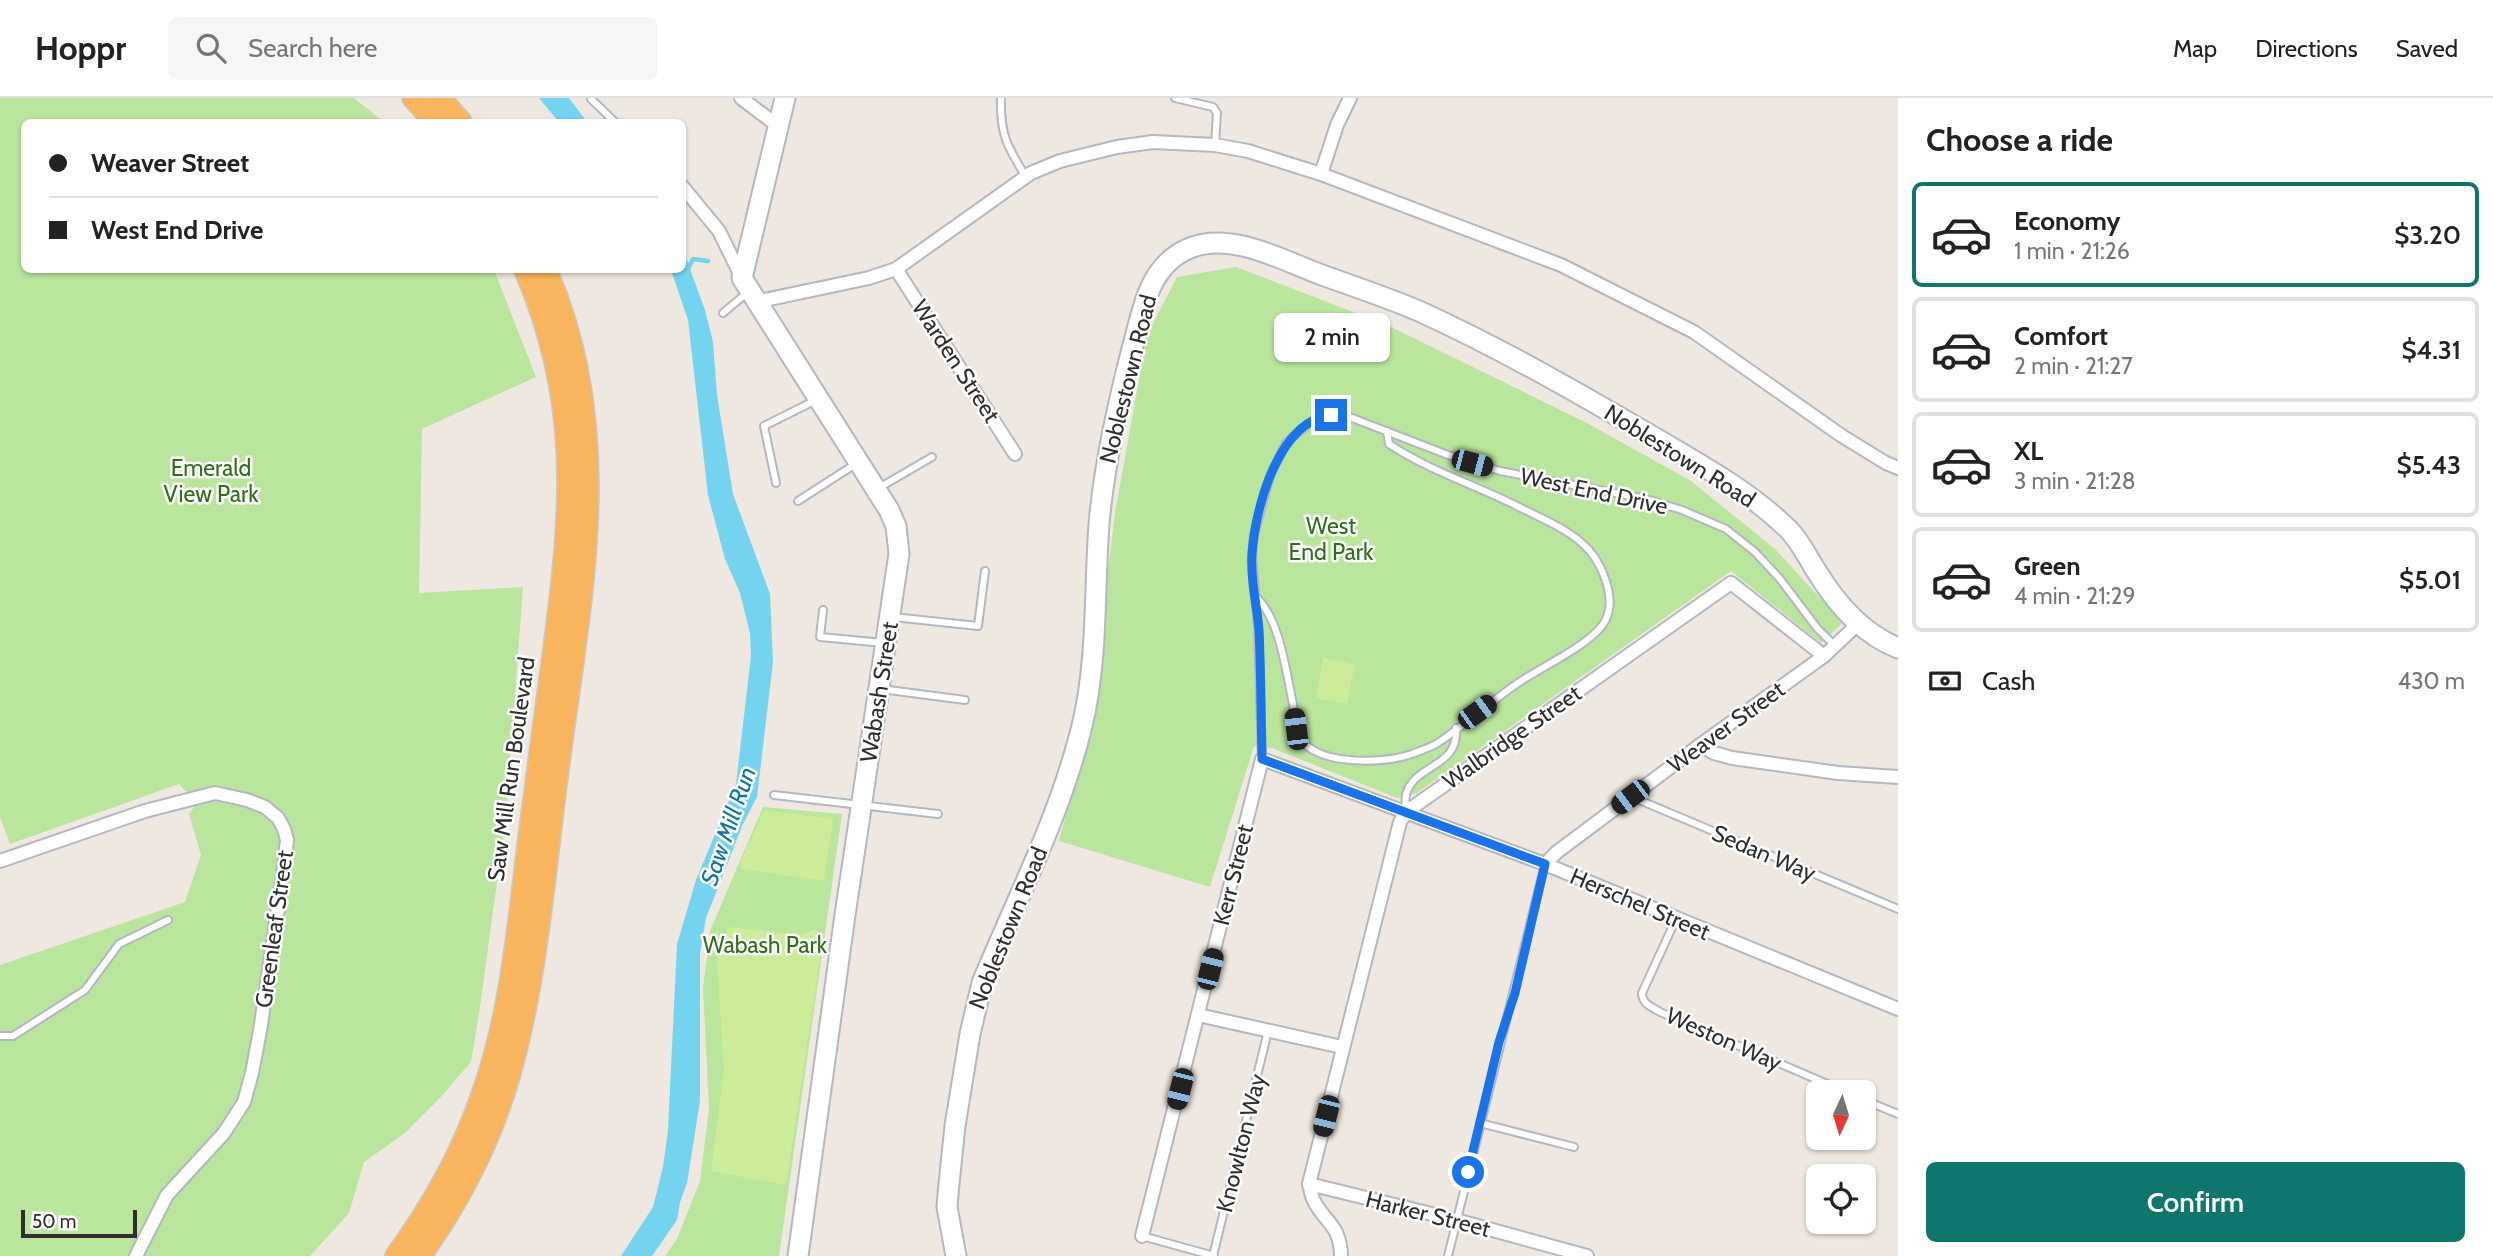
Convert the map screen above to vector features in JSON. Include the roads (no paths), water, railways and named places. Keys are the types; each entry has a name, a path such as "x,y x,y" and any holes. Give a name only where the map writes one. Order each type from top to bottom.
{"highway":[{"path":"413,98 432,119"},
{"path":"440,98 458,119"},
{"name":"Saw Mill Run Boulevard","path":"396,1256 453,1166 482,1096 494,1058 510,980 558,616 570,498 566,423 553,352 526,273"},
{"name":"Saw Mill Run Boulevard","path":"420,1256 453,1207 486,1142 501,1103 516,1050 529,983 583,578 590,499 586,421 572,347 563,313 547,273"}],"main road":[{"path":"749,290 785,98"},
{"name":"Noblestown Road","path":"956,1256 947,1207 955,1126 975,1009 991,961 1056,810 1080,732 1092,674 1099,524 1107,455 1146,300 1155,276 1165,263 1189,248 1202,244 1243,247 1417,310 1538,370 1748,496 1792,533 1838,602 1883,642 1898,648"},
{"name":"Wabash Street","path":"749,290 889,510 898,536 899,554 798,1256"}],"street":[{"path":"741,98 778,126"},
{"path":"1321,174 1350,98"},
{"path":"749,290 869,278 896,269 1026,177 1060,161 1117,147 1153,142 1215,145 1248,151 1321,174 1561,265 1693,331 1842,436 1898,468"},
{"name":"Wabash Street","path":"686,192 719,231 749,290"},
{"name":"Warden Street","path":"896,269 1015,454"},
{"name":"Walbridge Street","path":"1406,812 1731,583 1824,656"},
{"name":"Weaver Street","path":"1545,864 1630,797 1836,647 1859,623"},
{"path":"1700,745 1714,754 1732,758 1838,773 1898,777"},
{"name":"Herschel Street","path":"1262,759 1545,864 1898,1009"},
{"name":"Kerr Street","path":"1142,1236 1262,759"},
{"name":"Greenleaf Street","path":"0,861 145,811 215,793 265,807 278,818 284,829 287,840 284,867 258,1041 244,1102 225,1133 167,1195 136,1256"},
{"path":"1341,1256 1341,1244 1335,1227 1313,1200 1310,1184 1400,822 1406,812"},
{"path":"1198,1015 1342,1047"},
{"name":"Harker Street","path":"1310,1184 1587,1256"}],"lane":[{"path":"1001,98 1002,131 1007,146 1026,177"},
{"path":"1175,98 1213,107 1217,113 1215,145"},
{"path":"591,99 612,119"},
{"path":"723,313 749,290"},
{"path":"776,483 764,426 818,399"},
{"name":"West End Drive","path":"1262,759 1258,627 1252,556 1254,535 1270,476 1286,443 1318,416 1347,416 1447,455 1500,471 1667,505 1726,530 1768,564 1817,628 1836,647"},
{"name":"West End Drive","path":"1254,595 1264,604 1276,632 1296,729 1303,742 1329,757 1344,759 1408,755 1435,745 1523,679 1572,650 1606,621 1610,607 1608,591 1600,566 1589,550 1545,518 1412,460 1389,444 1387,431"},
{"path":"876,490 932,457"},
{"path":"798,501 858,462"},
{"path":"891,617 978,626 985,571"},
{"path":"823,610 820,637 886,643"},
{"path":"879,689 965,699"},
{"path":"1406,812 1406,795 1412,783 1453,751 1457,741 1456,727"},
{"path":"774,795 938,814"},
{"name":"Sedan Way","path":"1630,797 1898,909"},
{"path":"1448,1256 1545,864"},
{"name":"Weston Way","path":"1676,919 1642,999 1660,1012 1818,1080"},
{"path":"0,1036 13,1036 85,990 119,944 168,920"},
{"name":"Knowlton Way","path":"1215,1256 1268,1031"},
{"path":"1876,1105 1898,1114"},
{"path":"1480,1123 1574,1147"},
{"path":"1142,1236 1215,1256"}],"water":[{"path":"539,98 569,98 585,119 556,119"},
{"name":"Saw Mill Run","path":"686,258 705,310 713,342 717,395 733,494 770,594 773,662 757,797 743,824 706,918 700,953 700,1101 687,1183 677,1220 652,1256 621,1256 653,1207 663,1167 668,1130 677,944 696,880 736,784 751,656 750,633 740,593 725,559 708,495 688,320 672,273 686,273"}],"waterway":[{"path":"687,271 693,259 708,261"}],"park label":[{"name":"Emerald View Park","path":"211,481"},
{"name":"West End Park","path":"1331,539"},
{"name":"Wabash Park","path":"765,945"}]}
